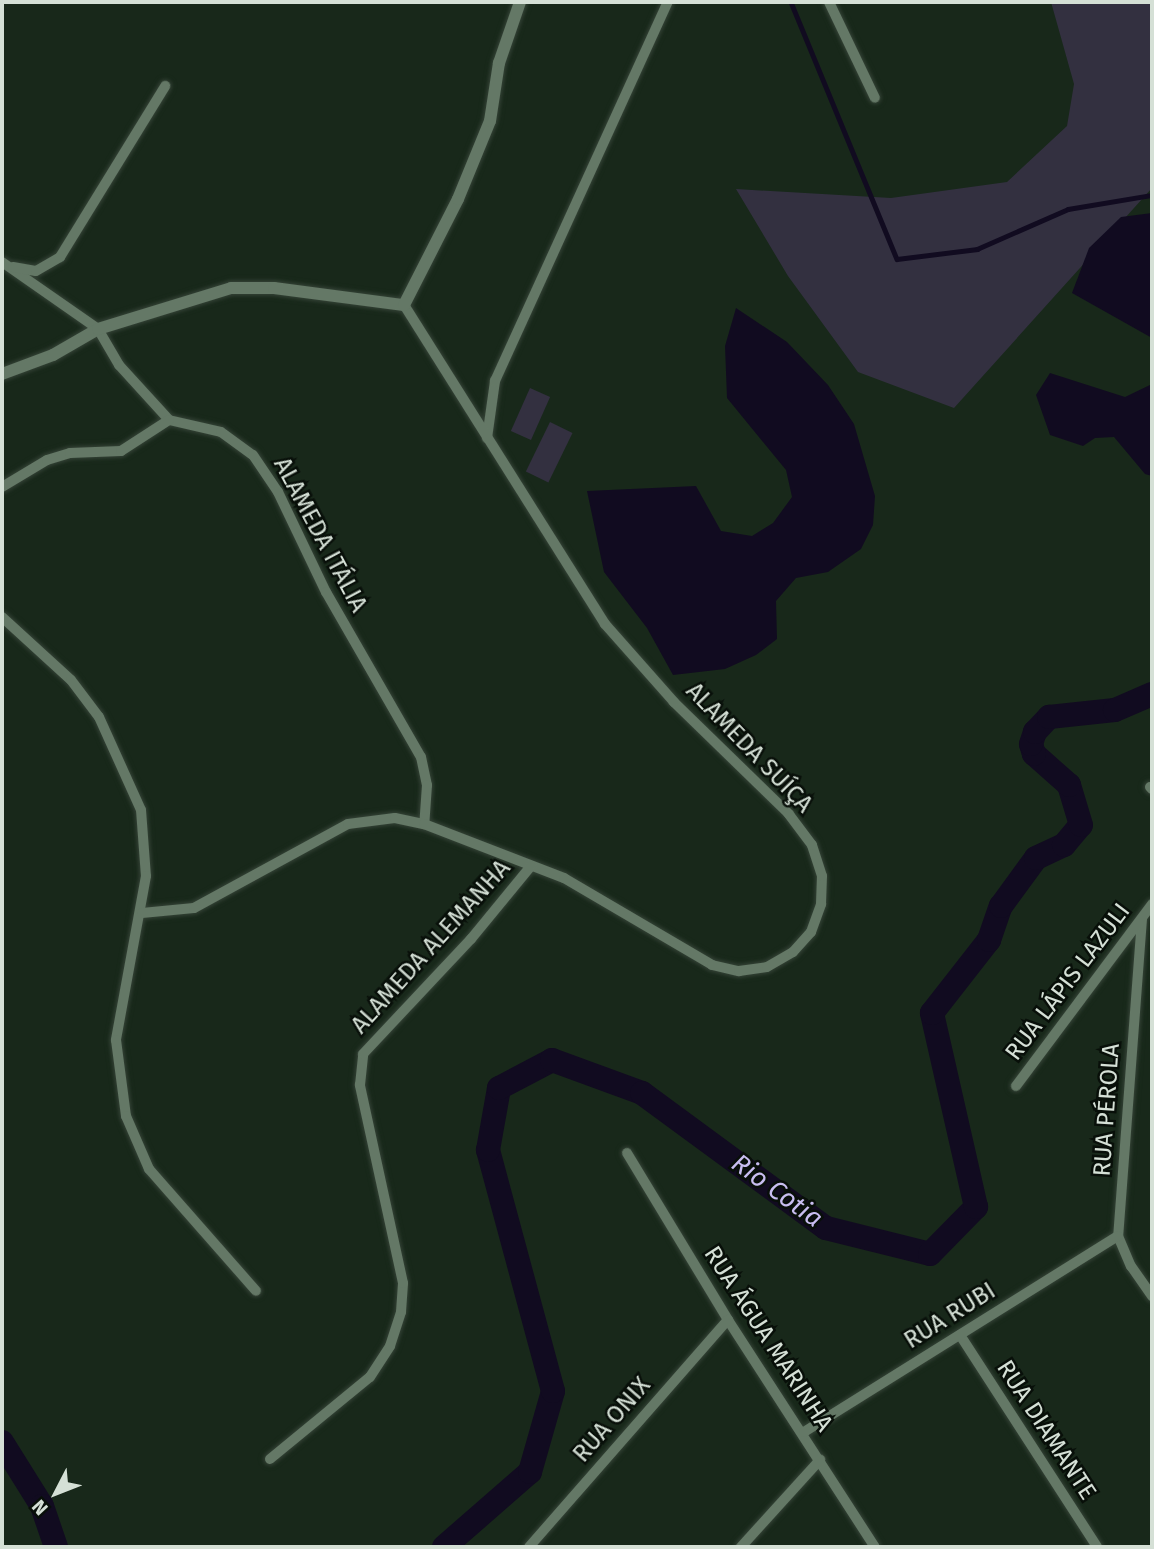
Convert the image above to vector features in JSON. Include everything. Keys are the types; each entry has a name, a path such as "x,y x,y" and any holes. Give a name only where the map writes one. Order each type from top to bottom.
{"street":[{"path":"2,374 54,355 98,329 231,288 274,288 404,305 458,199 490,121 499,63 520,2"},
{"path":"487,438 495,381 668,2"},
{"path":"829,2 875,98"},
{"path":"4,264 36,271 60,257 165,86"},
{"path":"2,487 47,460 121,451 169,420 119,365 98,329 4,264"},
{"name":"ALAMEDA SUÍÇA","path":"142,913 184,910 223,895 348,824 395,818 424,824 531,866 605,899 712,965 739,971 767,967 793,952 811,932 821,904 822,876 812,845 797,824 674,702 605,624 404,305"},
{"name":"ALAMEDA ITÁLIA","path":"169,420 221,432 253,455 278,492 326,592 421,757 427,785 424,824"},
{"path":"2,617 71,680 120,756 141,810 146,876 142,913 116,1040 126,1116 149,1169 256,1291"},
{"name":"ALAMEDA ALEMANHA","path":"270,1459 370,1377 390,1346 401,1312 403,1283 360,1084 363,1054 471,939 531,866"},
{"name":"RUA LÁPIS LAZULI","path":"1016,1086 1152,904"},
{"name":"RUA PÉROLA","path":"1142,919 1118,1236 1131,1266 1152,1296"},
{"name":"RUA ÁGUA MARINHA","path":"627,1153 727,1320 804,1432 875,1547"},
{"name":"RUA RUBI","path":"804,1432 1118,1236"},
{"name":"RUA ONIX","path":"529,1547 727,1320"},
{"name":"RUA DIAMANTE","path":"960,1335 1097,1547"},
{"path":"741,1547 820,1460"}],"shaded area":[{"path":"1051,2 1152,2 1152,188 954,408 858,372 788,276 736,189 891,198 1007,182 1067,126 1074,84"},
{"path":"1152,213 1152,338 1072,293 1089,248 1121,217"},
{"path":"736,308 787,342 828,385 854,424 875,496 873,525 861,549 828,572 796,578 776,601 777,639 756,655 725,669 673,675 647,628 604,572 587,491 696,486 721,531 752,536 773,523 792,497 786,470 727,398 725,346"},
{"path":"1050,373 1125,397 1152,384 1152,476 1145,474 1114,437 1095,438 1083,446 1050,435 1036,395"},
{"path":"530,388 550,397 531,440 511,431"},
{"path":"550,422 572,433 548,482 526,471"}],"waterway":[{"path":"791,2 897,259 977,249 1068,209 1152,195"},
{"name":"Rio Cotia","path":"444,1547 530,1472 553,1391 488,1150 499,1088 552,1060 642,1093 826,1228 930,1254 976,1207 932,1013 989,940 1001,906 1036,858 1064,845 1081,825 1069,785 1034,754 1031,744 1035,732 1049,717 1115,710 1152,694"},
{"name":"Rio Cotia","path":"2,1442 42,1506 56,1547"}]}
